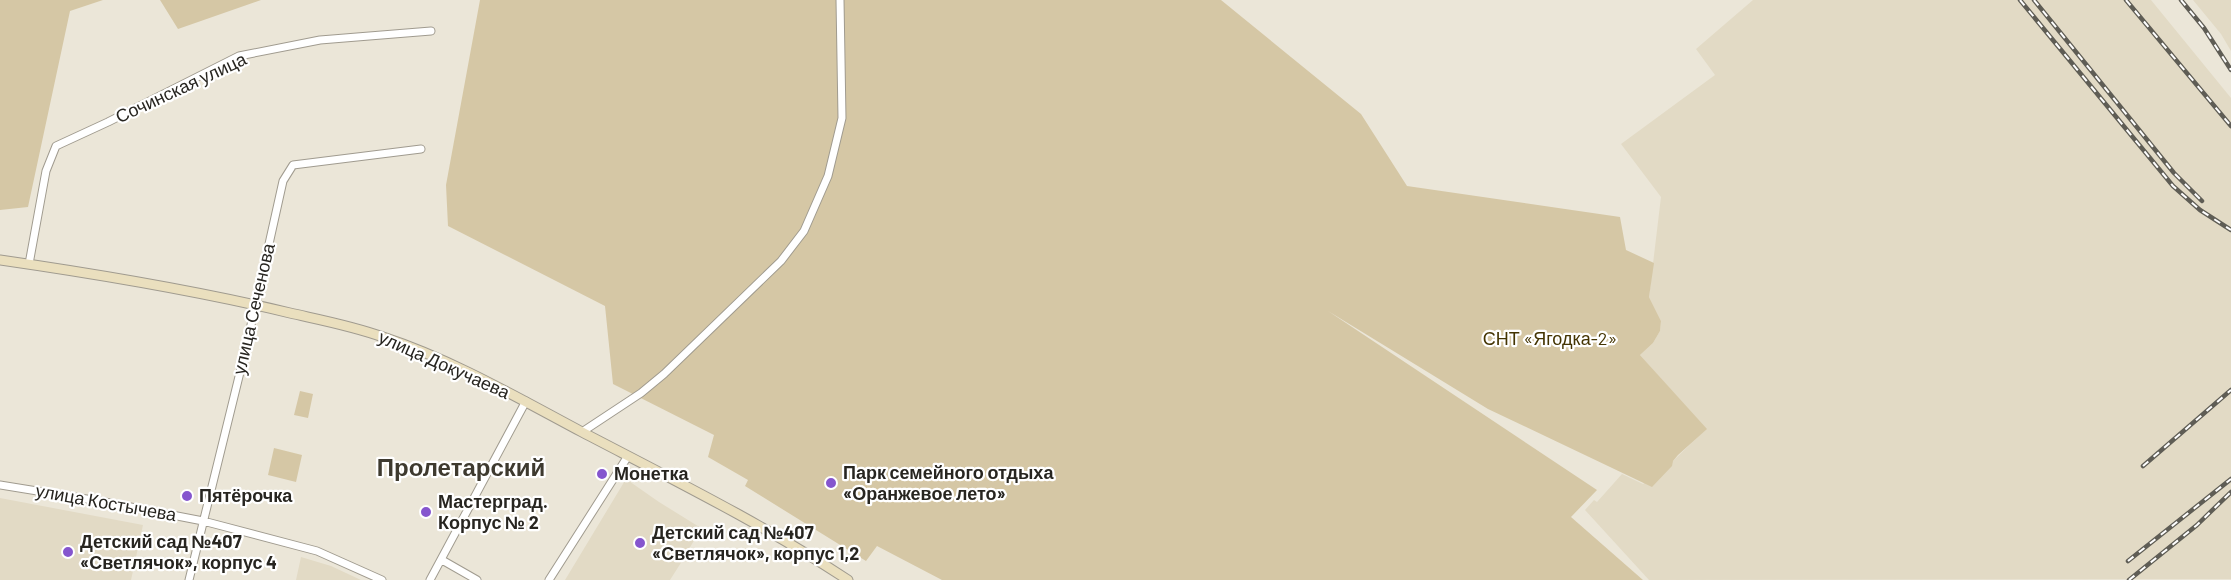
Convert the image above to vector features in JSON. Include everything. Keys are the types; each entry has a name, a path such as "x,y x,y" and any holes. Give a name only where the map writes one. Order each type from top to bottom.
{"main road":[{"name":"улица Докучаева","path":"0,260 187,291 256,305 366,331 401,343 459,368 628,456 742,517 848,580"}],"street":[{"path":"582,432 641,393 664,374 782,261 804,231 828,176 842,118 840,0"},
{"name":"Сочинская улица","path":"29,264 46,171 56,146 239,56 320,40 431,31"},
{"name":"улица Сеченова","path":"189,580 284,181 293,165 421,149"},
{"path":"430,580 525,402"},
{"path":"549,580 628,456"},
{"name":"улица Костычева","path":"0,485 203,521 317,551 382,580"},
{"path":"442,560 477,580"}],"shaded area":[{"path":"1753,0 2151,0 2231,98 2231,579 1649,580 1585,510 1594,500 1597,502 1622,474 1643,484 1673,461 1706,429 1640,355 1653,343 1660,331 1661,321 1649,297 1661,197 1621,144 1715,75 1696,49"},
{"path":"2193,0 2231,0 2231,51 2221,34"},
{"name":"Детский сад №407 «Светлячок», корпус 1,2","path":"626,479 701,528 684,558 670,580 565,580"},
{"name":"Детский сад №407 «Светлячок», корпус 4","path":"0,498 143,525 131,580 0,580"},
{"path":"301,557 331,566 361,580 296,580"}],"green space":[{"path":"0,0 103,0 70,11 28,207 0,210"},
{"path":"160,0 261,0 178,29"},
{"name":"СНТ «Ягодка-2»","path":"480,0 1221,0 1361,114 1407,186 1620,217 1626,250 1654,263 1649,297 1661,321 1660,331 1653,343 1640,355 1707,429 1678,455 1672,466 1652,487 1488,409 1328,311 1597,490 1571,517 1643,580 942,580 877,546 866,561 745,486 748,480 708,457 714,435 613,384 605,306 448,226 446,185"},
{"path":"300,391 313,394 308,418 294,415"},
{"path":"274,448 302,455 296,482 268,475"}],"railway":[{"path":"2020,0 2173,186 2200,210 2231,230"},
{"path":"2034,0 2174,173 2202,201"},
{"path":"2126,0 2231,126"},
{"path":"2181,0 2204,28 2231,70"},
{"path":"2143,466 2231,390"},
{"path":"2128,561 2231,479"},
{"path":"2129,580 2197,525 2231,492"}],"place":[{"name":"Монетка","path":"602,474"},
{"name":"Парк семейного отдыха «Оранжевое лето»","path":"831,483"},
{"name":"Пятёрочка","path":"187,496"},
{"name":"Мастерград. Корпус № 2","path":"426,512"},
{"name":"Детский сад №407 «Светлячок», корпус 1,2","path":"640,543"},
{"name":"Детский сад №407 «Светлячок», корпус 4","path":"68,552"}],"district":[{"name":"Пролетарский","path":"461,468"}]}
